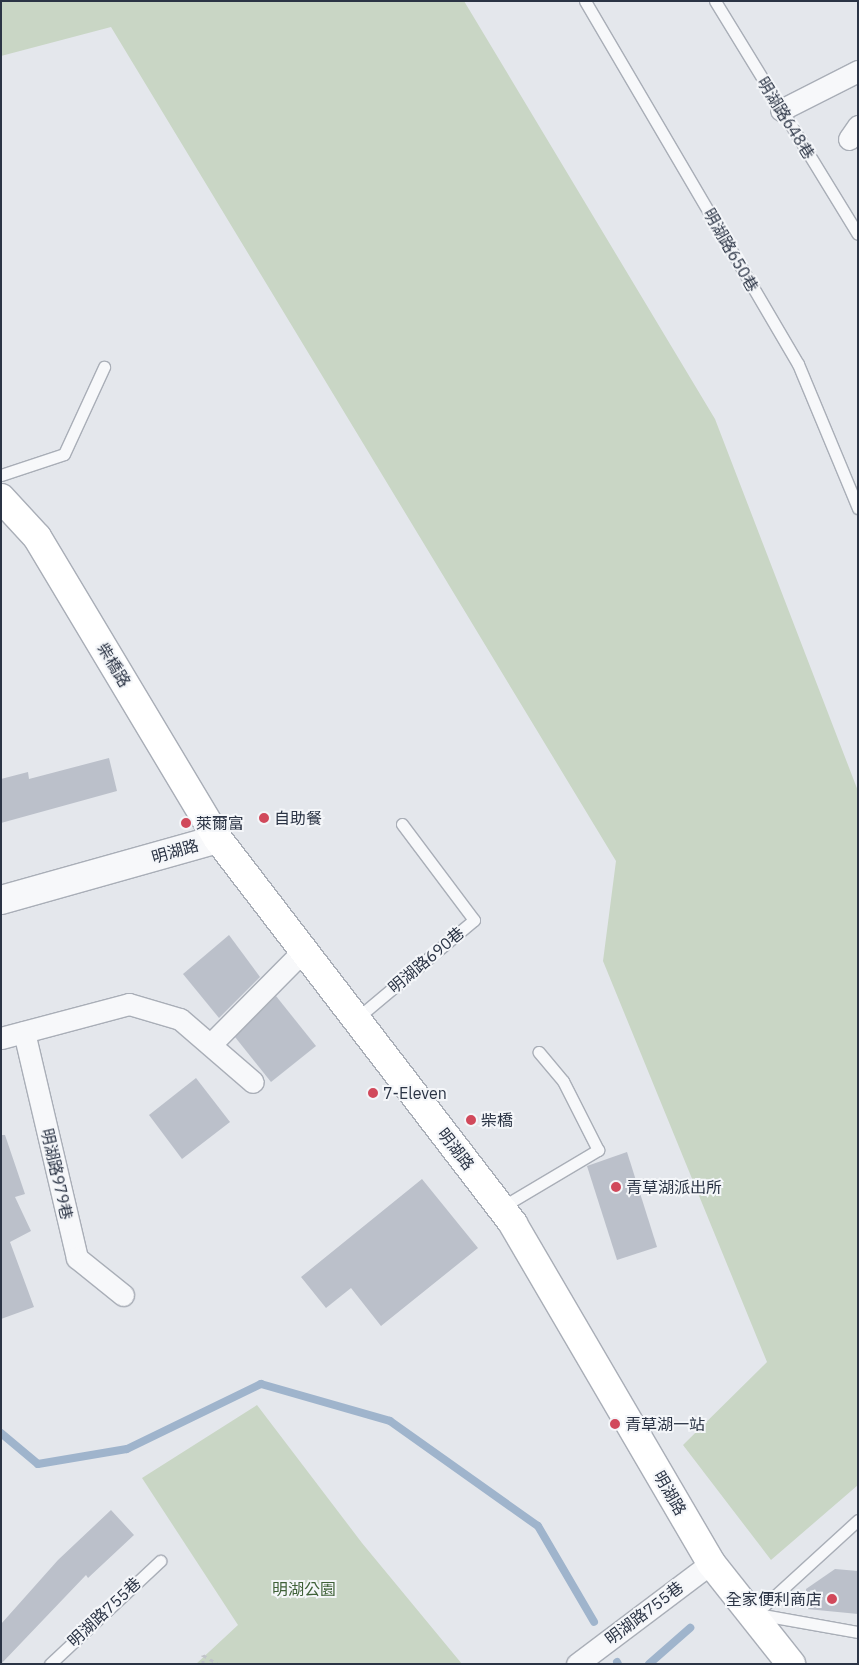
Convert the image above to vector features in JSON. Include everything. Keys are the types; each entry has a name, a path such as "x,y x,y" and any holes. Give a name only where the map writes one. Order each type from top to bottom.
{"main road":[{"name":"柴橋路","path":"1,498 37,537 218,839"},
{"name":"明湖路","path":"218,839 355,1019 502,1207 710,1563 755,1614 791,1664"}],"street":[{"path":"781,110 858,71"},
{"name":"明湖路","path":"1,900 218,839"},
{"path":"211,1044 303,951"},
{"path":"1,1038 129,1004 180,1019 253,1082"},
{"name":"明湖路979巷","path":"24,1032 77,1258 123,1295"},
{"name":"明湖路755巷","path":"577,1664 710,1563"}],"lane":[{"name":"明湖路650巷","path":"585,1 798,364 858,508"},
{"name":"明湖路648巷","path":"715,1 858,234"},
{"path":"1,475 64,454 104,367"},
{"name":"明湖路690巷","path":"355,1019 474,920 402,824"},
{"path":"502,1207 598,1150 563,1081 539,1052"},
{"path":"755,1614 858,1520"},
{"name":"明湖路755巷","path":"50,1664 160,1561"},
{"path":"755,1614 858,1632"}],"path":[{"path":"202,1664 203,1655 218,1664"}],"green space":[{"path":"1,1 464,1 715,419 858,791 858,1485 771,1560 683,1445 767,1362 603,961 616,861 111,27 1,56"},
{"name":"明湖公園","path":"257,1405 362,1543 462,1664 196,1664 238,1625 142,1478"}],"building":[{"path":"109,758 117,791 1,823 1,779 28,772 29,779"},
{"path":"229,935 260,977 219,1018 183,974"},
{"path":"276,996 316,1046 271,1082 235,1037"},
{"path":"196,1078 230,1122 182,1159 149,1115"},
{"path":"1,1135 5,1135 25,1194 15,1197 31,1231 10,1242 34,1307 1,1319"},
{"name":"青草湖派出所","path":"627,1152 657,1247 617,1260 587,1166"},
{"path":"422,1179 478,1248 381,1326 351,1288 326,1308 301,1277"},
{"path":"111,1510 134,1535 88,1578 86,1575 1,1664 1,1624 58,1560"},
{"name":"全家便利商店","path":"835,1569 858,1571 858,1614 807,1609 806,1589"}],"waterway":[{"path":"1,1433 38,1464 127,1449 261,1384 390,1421 538,1526 594,1622"},
{"path":"649,1664 690,1628"}],"place":[{"name":"自助餐","path":"264,818"},
{"name":"萊爾富","path":"186,823"},
{"name":"7-Eleven","path":"373,1093"},
{"name":"柴橋","path":"471,1120"},
{"name":"青草湖派出所","path":"616,1187"},
{"name":"青草湖一站","path":"615,1424"},
{"name":"全家便利商店","path":"832,1599"}]}
